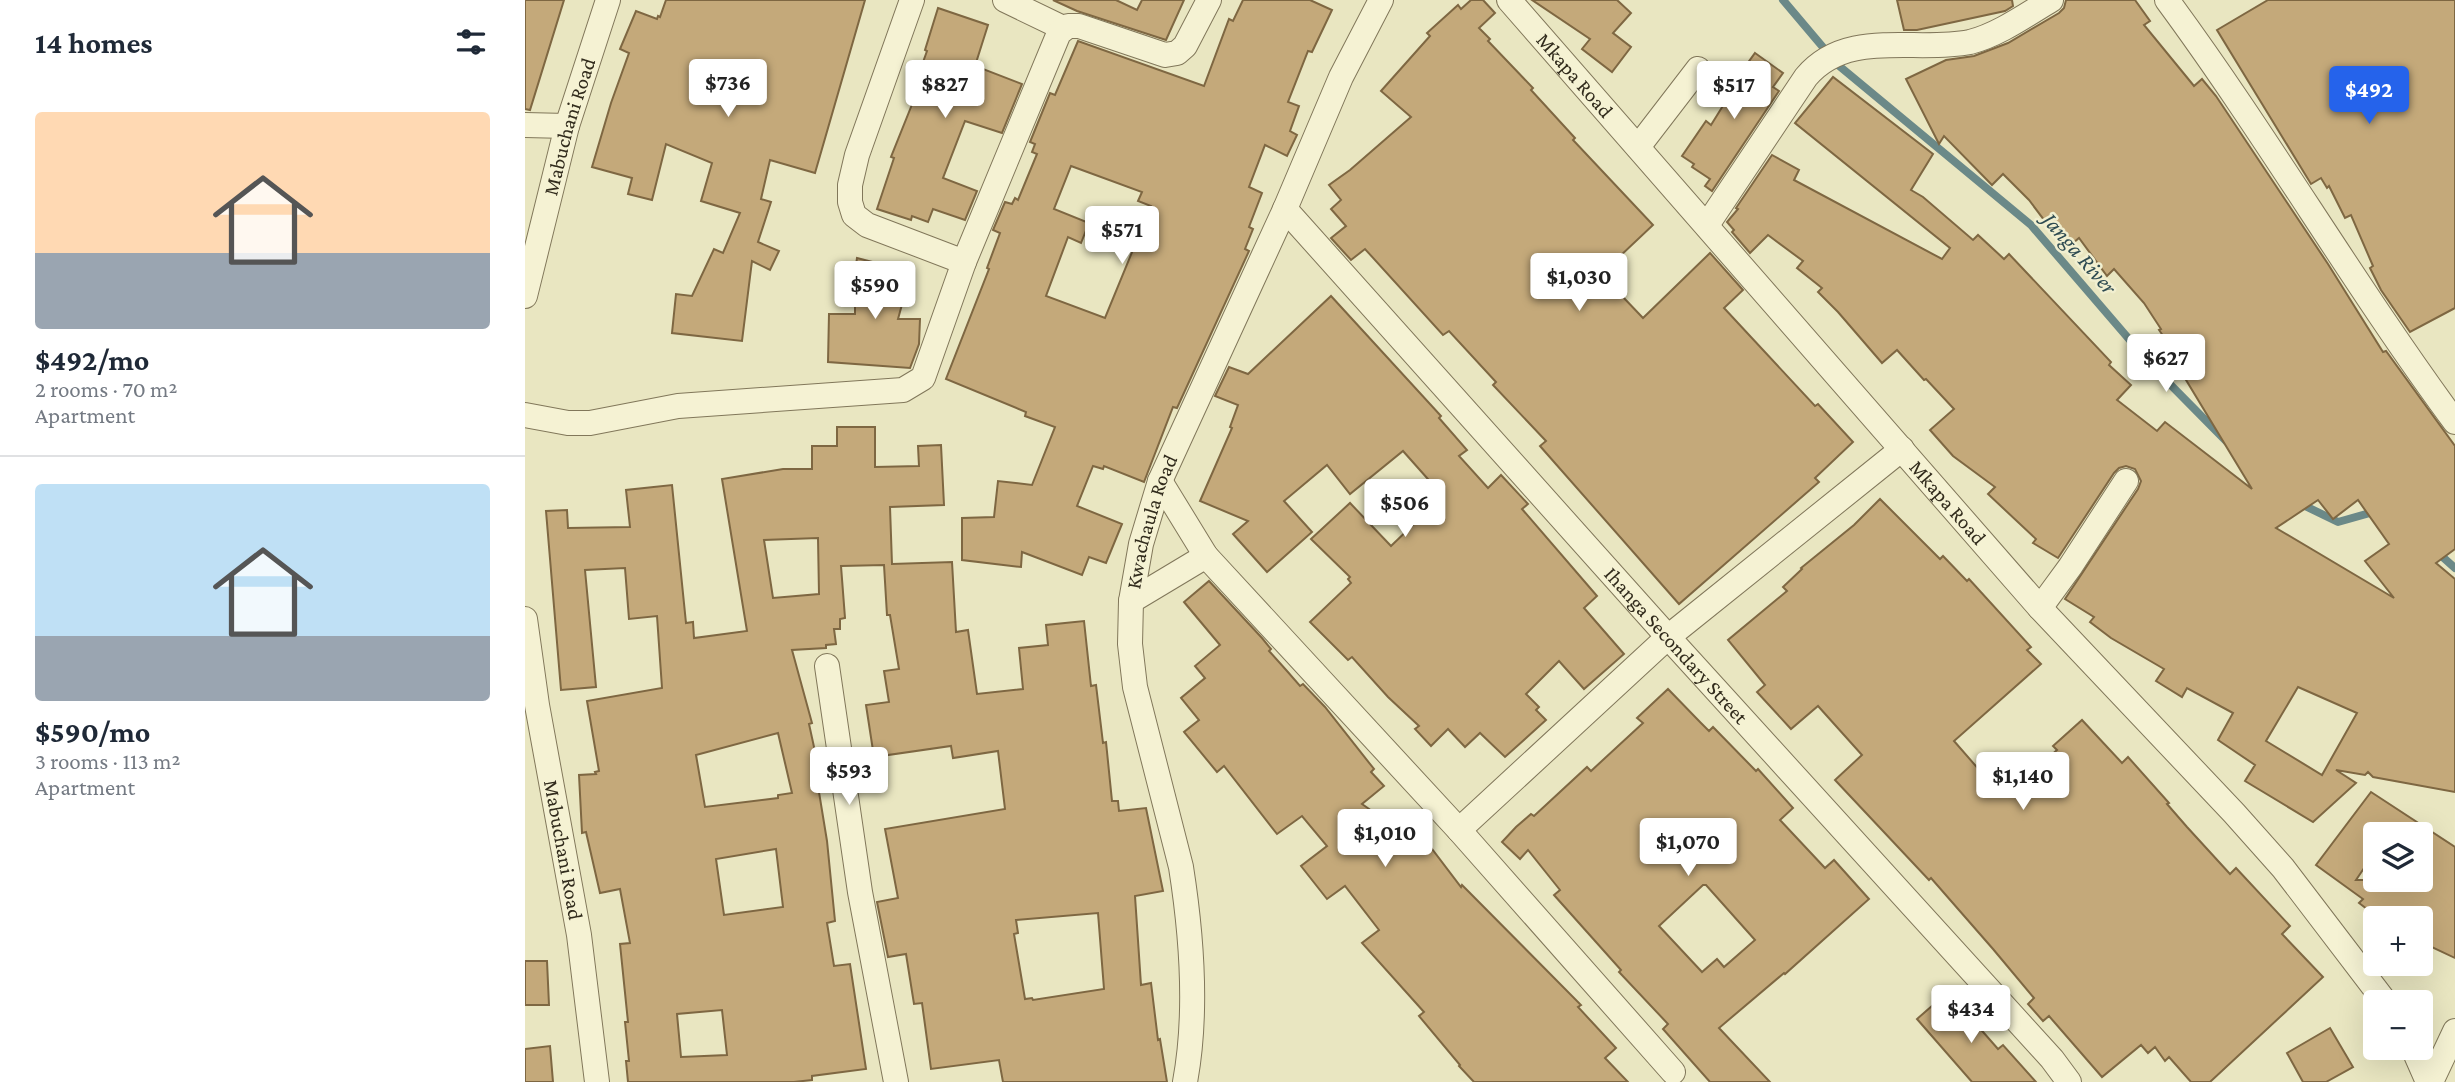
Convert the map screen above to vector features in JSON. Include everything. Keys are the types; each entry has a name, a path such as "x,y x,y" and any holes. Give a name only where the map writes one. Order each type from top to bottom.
{"street":[{"name":"Mabuchani Road","path":"525,296 567,126 608,0"},
{"path":"912,0 857,155 849,185 849,202 854,215 867,225 964,262"},
{"path":"1005,0 1063,28 1079,26 1165,55 1177,53 1185,46 1209,0"},
{"name":"Kwachaula Road","path":"1185,1082 1190,1058 1191,1014 1186,896 1135,687 1130,644 1131,601 1141,544 1160,481 1285,209 1341,77 1381,0"},
{"name":"Mkapa Road","path":"1509,0 2040,608 2283,868 2376,990"},
{"path":"1707,225 1806,77 1823,61 1846,50 1972,41 1995,33 2051,0"},
{"path":"2167,0 2220,72 2353,278 2455,422"},
{"path":"525,415 568,424 590,423 678,406 903,390 923,378 964,262 1063,28"},
{"path":"1638,146 1698,69"},
{"path":"525,125 567,126"},
{"name":"Ihanga Secondary Street","path":"1285,209 1668,637 2052,1059 2069,1082"},
{"path":"1458,831 1668,637 1902,449"},
{"path":"1160,481 1206,556 1458,831 1673,1072"},
{"path":"2040,608 2126,481"},
{"path":"1131,601 1206,556"},
{"name":"Mabuchani Road","path":"525,619 537,705 579,935 597,1082"},
{"path":"827,666 860,892 896,1082"},
{"path":"2429,1082 2455,1031"},
{"path":"2419,1060 2429,1082"}],"building":[{"path":"525,0 564,0 530,110 525,109"},
{"path":"666,0 865,0 815,173 770,160 761,199 771,202 758,242 779,251 770,270 752,261 742,341 672,333 676,294 692,296 714,249 723,253 740,213 701,201 712,163 666,144 652,200 628,194 632,178 592,167 629,53 620,49 636,11 657,19"},
{"path":"1053,0 1116,0 1137,10 1142,0 1184,0 1166,40 1077,11"},
{"path":"1243,0 1310,0 1332,10 1312,52 1308,51 1288,102 1299,106 1290,131 1297,135 1287,156 1265,145 1249,187 1262,193 1249,227 1253,229 1245,249 1249,251 1177,408 1173,407 1144,482 1104,466 1103,469 1093,466 1077,506 1122,524 1106,563 1089,557 1082,575 1022,552 1021,567 962,560 962,518 994,517 998,481 1032,485 1055,427 946,379 989,269 987,268 1000,233 993,230 1005,202 1012,204 1015,198 1018,200 1037,154 1032,152 1035,144 1030,142 1050,93 1055,95 1078,41 1204,86 1229,19 1233,21","holes":["1071,166 1142,192 1138,201 1151,206 1105,318 1046,296 1068,237 1081,243 1089,223 1054,209"]},
{"path":"1471,0 1483,0 1495,13 1479,28 1490,39 1488,41 1533,88 1531,90 1575,138 1573,140 1653,225 1601,274 1643,318 1710,253 1743,290 1724,308 1815,406 1818,404 1853,442 1815,478 1819,482 1679,604 1540,446 1546,441 1493,385 1496,382 1449,331 1443,335 1365,249 1351,260 1331,238 1346,226 1331,209 1341,200 1329,185 1411,117 1381,91 1430,36 1427,33 1458,5 1461,9"},
{"path":"1532,0 1617,0 1631,13 1613,33 1631,47 1612,72 1582,49 1590,39"},
{"path":"1897,0 2012,0 2013,6 2005,11 1917,30 1904,30"},
{"path":"2066,0 2135,0 2150,21 2144,25 2194,86 2202,79 2216,96 2383,352 2386,351 2455,446 2455,549 2436,563 2455,579 2455,792 2373,777 2368,772 2365,775 2336,770 2356,783 2313,822 2245,781 2255,765 2218,740 2233,713 2187,688 2182,697 2156,681 2164,669 2111,638 2090,622 2094,617 2065,599 2138,489 2141,481 2135,469 2126,466 2114,473 2058,558 2033,543 2036,539 1988,494 1995,487 1953,456 1930,430 1954,409 1926,379 1924,380 1897,350 1882,363 1818,292 1822,288 1797,268 1803,261 1768,235 1750,253 1727,222 1772,155 1799,170 1794,180 1942,259 1950,248 1795,123 1833,77 1933,154 1911,190 1973,240 1978,235 2004,259 2009,254 2111,362 2109,365 2131,385 2117,400 2157,431 2165,422 2252,489 2180,370 2185,367 2144,303 2114,269 2107,276 2079,238 2066,249 2029,200 2003,174 1992,185 1944,136 1939,144 1906,79 1946,60 1974,56 2008,43 2064,8","holes":["2318,500 2333,519 2358,500 2389,544 2365,561 2394,598 2276,528","2298,687 2357,713 2322,775 2266,741"]},
{"path":"2268,0 2455,0 2455,308 2410,332 2381,290 2351,215 2345,218 2329,186 2327,188 2321,178 2311,184 2217,30"},
{"path":"938,8 988,25 975,66 1022,84 1002,133 965,121 943,178 977,191 965,220 933,209 928,222 912,216 911,220 877,209 894,158 891,157 913,102 909,101 927,51 925,50"},
{"path":"1755,53 1783,73 1773,87 1779,91 1712,191 1705,186 1710,179 1692,167 1694,164 1682,156 1706,121 1711,125 1739,80 1737,78"},
{"path":"857,258 911,272 898,319 920,319 919,344 910,368 828,362 829,314 855,314"},
{"path":"1331,296 1441,416 1439,418 1467,450 1459,456 1488,488 1501,475 1528,504 1522,509 1597,596 1584,608 1624,654 1584,689 1559,661 1526,694 1539,707 1536,710 1546,720 1505,757 1480,733 1465,747 1448,729 1431,746 1415,729 1419,726 1352,657 1348,660 1310,622 1351,583 1348,579 1350,577 1311,539 1350,503 1391,546 1443,496 1403,451 1350,494 1327,465 1284,501 1312,532 1267,572 1233,534 1248,521 1200,501 1232,428 1230,427 1238,405 1215,396 1229,367 1248,374"},
{"path":"837,427 875,427 875,467 919,466 918,446 941,445 944,505 890,507 892,564 952,562 956,632 968,630 977,694 1023,689 1019,648 1048,645 1046,625 1084,621 1091,686 1096,685 1103,743 1106,742 1112,801 1118,801 1119,811 1146,808 1163,891 1135,896 1141,985 1151,983 1158,1040 1160,1039 1167,1082 1003,1082 999,1060 931,1069 922,1003 914,1004 906,954 888,957 877,902 898,898 885,829 1005,809 998,751 953,758 951,746 874,757 866,705 889,702 884,671 899,669 890,615 887,615 884,565 841,566 845,618 840,619 840,629 834,629 836,644 826,645 826,648 792,650 812,723 809,724 821,779 817,780 827,841 835,921 827,923 834,966 850,964 866,1069 812,1076 812,1080 794,1082 628,1082 625,1022 628,1022 620,944 630,943 620,889 600,893 586,832 582,833 579,775 596,774 595,772 599,771 587,701 662,688 657,616 629,619 625,568 585,570 596,687 561,690 546,511 567,510 568,528 630,527 626,490 672,485 686,623 693,622 694,638 747,631 722,479 783,469 812,469 812,446 837,446","holes":["818,538 819,594 773,598 764,540","778,733 792,793 778,795 778,798 705,807 696,755","776,849 783,907 724,915 716,859","1098,913 1104,989 1025,999 1014,934 1018,933 1016,920","722,1010 727,1055 681,1057 677,1014"]},
{"path":"1880,499 1940,559 1943,556 1967,581 1969,579 2031,647 2027,650 2041,664 1954,741 2002,796 2057,750 2053,746 2082,720 2122,763 2128,757 2230,874 2236,868 2290,926 2282,934 2323,977 2210,1082 2191,1082 2169,1057 2165,1061 2155,1047 2148,1053 2141,1045 2102,1077 2049,1016 2043,1021 2028,1004 2034,998 1993,949 1931,878 1929,880 1835,780 1862,755 1818,706 1791,729 1757,692 1765,685 1728,640 1787,591 1783,587 1801,568 1854,525"},
{"path":"1209,581 1262,638 1271,649 1269,651 1300,686 1303,684 1325,707 1374,769 1371,772 1384,786 1362,804 1399,830 1410,820 1461,887 1462,885 1581,1005 1578,1007 1616,1048 1605,1058 1628,1082 1474,1082 1459,1066 1419,1016 1424,1012 1362,943 1379,930 1345,886 1327,899 1301,866 1327,846 1302,816 1277,834 1224,766 1217,772 1184,732 1199,720 1181,698 1205,678 1195,666 1220,645 1184,602"},
{"path":"1668,689 1709,731 1713,727 1756,771 1758,769 1793,808 1780,820 1825,868 1834,860 1869,899 1719,1028 1770,1082 1710,1082 1663,1029 1668,1024 1619,972 1621,970 1554,895 1560,890 1528,850 1520,859 1502,842 1587,767 1591,771 1643,723 1637,718","holes":["1706,885 1755,940 1724,967 1717,959 1702,972 1659,926"]},
{"path":"2371,792 2417,822 2363,822 2363,870 2356,880 2363,880 2363,892 2433,892 2433,833 2455,847 2455,958 2433,948 2433,906 2363,906 2359,903 2363,899 2316,865"},
{"path":"525,961 547,961 549,1005 525,1005"},
{"path":"1948,992 1998,1049 2003,1045 2036,1082 1972,1082 1917,1019"},
{"path":"2330,1028 2353,1067 2326,1082 2303,1082 2287,1053"},
{"path":"550,1046 553,1082 525,1082 525,1049"}],"waterway":[{"name":"Janga River","path":"1783,0 1838,65 2031,225 2153,367 2227,442"},
{"name":"Janga River","path":"2299,503 2338,522 2377,511"},
{"name":"Janga River","path":"2436,551 2455,568"}]}
